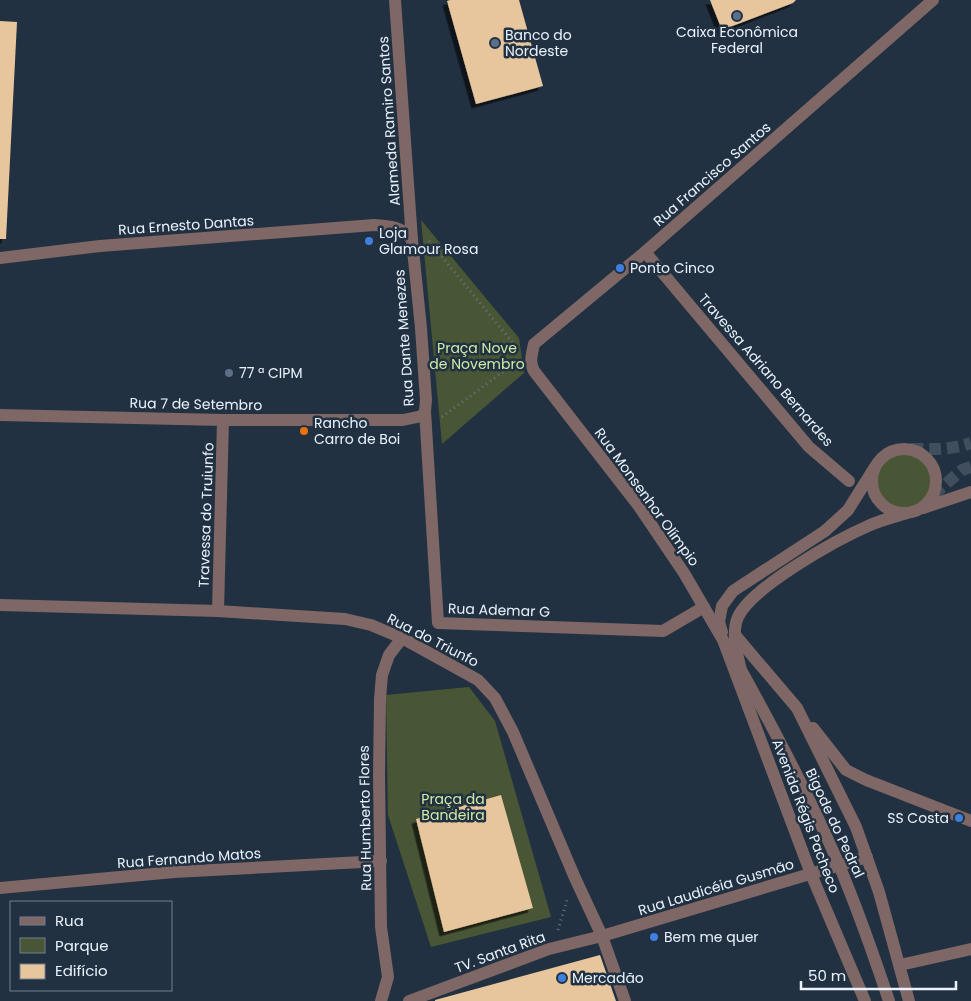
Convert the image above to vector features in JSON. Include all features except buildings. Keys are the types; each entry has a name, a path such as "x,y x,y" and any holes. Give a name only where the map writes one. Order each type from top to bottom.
{"street":[{"name":"Alameda Ramiro Santos","path":"395,0 412,240"},
{"name":"Rua Francisco Santos","path":"531,357 534,344 645,252 933,0"},
{"name":"Rua Ernesto Dantas","path":"0,258 100,246 374,225 399,228 412,240"},
{"name":"Rua Dante Menezes","path":"392,419 422,416 425,411 426,400 421,328 412,240"},
{"name":"Travessa Adriano Bernardes","path":"645,252 809,447 849,481"},
{"name":"Rua Monsenhor Olímpio","path":"531,357 531,366 638,505 684,573 704,607 729,638"},
{"name":"Rua Ademar G","path":"425,411 438,623 663,631 704,607"},
{"name":"Rua 7 de Setembro","path":"0,415 223,420 392,419"},
{"name":"Travessa do Truiunfo","path":"218,611 223,420"},
{"path":"920,509 933,495 937,481 933,466 924,455 911,449 897,449 886,454 875,467 848,510 825,531 733,591 722,606 719,622 729,638 797,708 846,770 866,780 971,821"},
{"path":"875,467 872,483 878,499 888,509 907,513"},
{"path":"729,638 738,618 754,597 783,574 821,551 883,520 971,492"},
{"name":"Rua do Triunfo","path":"0,605 218,611 345,619 371,625 402,638 478,680 495,698 512,732 602,936"},
{"name":"Rua Humberto Flores","path":"381,1001 388,977 381,927 380,699 382,675 389,655 402,638"},
{"name":"Bigode do Pedral","path":"729,638 742,670 828,840 876,961 889,1001"},
{"name":"Avenida Régis Pacheco","path":"729,638 811,874 865,1001"},
{"path":"797,708 856,827 879,892 909,1001"},
{"name":"Rua Laudicéia Gusmão","path":"602,936 867,857"},
{"name":"Rua Fernando Matos","path":"0,888 174,872 381,861"},
{"path":"602,936 625,1001"},
{"name":"TV. Santa Rita","path":"409,1001 549,949 602,936"},
{"path":"900,964 971,949"}],"path":[{"path":"411,219 470,293 519,350 531,357"},
{"path":"425,431 506,369 531,357"},
{"path":"549,949 559,928 575,878"}],"green space":[{"name":"Praça Nove de Novembro","path":"421,220 519,338 524,373 442,444"},
{"path":"904,449 922,455 930,463 936,481 930,499 922,507 904,513 886,507 878,499 872,481 878,463 886,455"},
{"name":"Praça da Bandeira","path":"469,687 495,721 551,917 431,947 388,815 386,695"}],"tunnel":[{"path":"911,449 949,448 971,443"},
{"path":"933,495 962,470 971,467"}],"place":[{"name":"Caixa Econômica Federal","path":"737,16"},
{"name":"Banco do Nordeste","path":"495,43"},
{"name":"Loja Glamour Rosa","path":"369,241"},
{"name":"Ponto Cinco","path":"620,268"},
{"name":"77 ª CIPM","path":"229,373"},
{"name":"Rancho Carro de Boi","path":"304,431"},
{"name":"SS Costa","path":"959,818"},
{"name":"Bem me quer","path":"654,937"},
{"name":"Mercadão","path":"562,978"}]}
